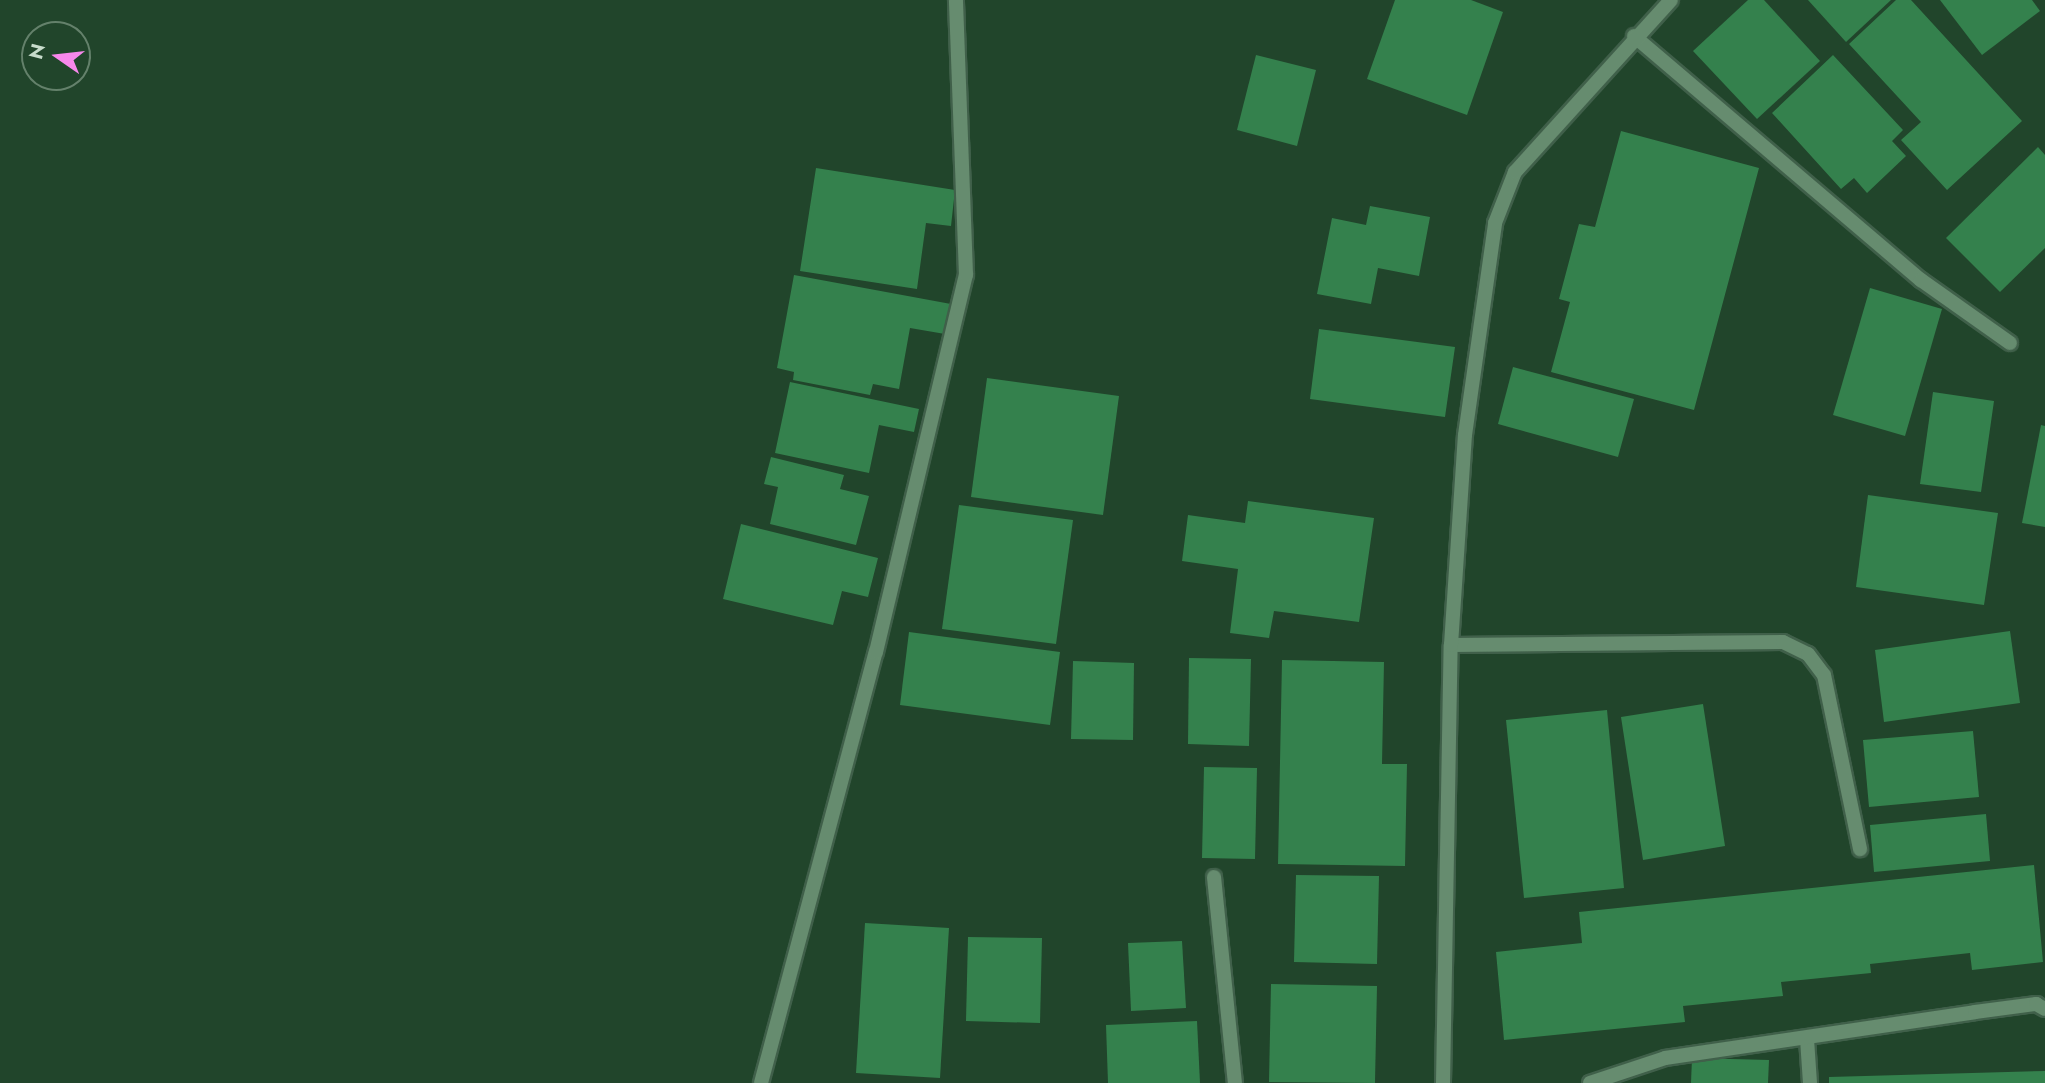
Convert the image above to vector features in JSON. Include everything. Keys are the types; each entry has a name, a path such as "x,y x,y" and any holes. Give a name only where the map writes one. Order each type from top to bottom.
{"street":[{"path":"761,1083 876,652 966,275 956,0"},
{"path":"1443,1083 1451,645 1465,436 1495,223 1515,172 1634,36 1671,0"},
{"path":"1634,36 1921,280 2010,343"},
{"path":"1451,645 1783,642 1808,654 1824,675 1860,849"},
{"path":"1214,877 1235,1083"},
{"path":"1590,1083 1665,1058 2036,1004 2045,1009"},
{"path":"1807,1039 1810,1083"}],"building":[{"path":"1395,0 1471,0 1503,12 1467,115 1367,79"},
{"path":"1748,0 1764,0 1820,61 1757,119 1693,51"},
{"path":"1808,0 1891,0 1846,42"},
{"path":"1896,0 1911,0 2022,121 1947,190 1901,140 1921,122 1849,44"},
{"path":"1940,0 2032,0 2040,11 1982,55"},
{"path":"1256,55 1316,70 1297,146 1237,130"},
{"path":"1833,55 1903,130 1892,141 1906,156 1867,193 1854,178 1841,189 1772,113"},
{"path":"1621,131 1759,168 1694,410 1551,372 1570,302 1559,299 1579,224 1595,227"},
{"path":"2038,147 2045,155 2045,248 2000,292 1946,238"},
{"path":"816,168 955,190 951,226 926,223 917,289 800,271"},
{"path":"1370,206 1430,217 1419,276 1378,268 1371,304 1317,294 1332,218 1366,225"},
{"path":"794,275 951,304 945,334 910,328 899,389 873,384 870,395 793,380 794,372 777,368"},
{"path":"1870,288 1942,309 1905,436 1833,415"},
{"path":"1319,329 1455,347 1445,417 1310,399"},
{"path":"1513,367 1634,399 1618,457 1498,424"},
{"path":"987,378 1119,396 1103,515 971,497"},
{"path":"790,382 919,409 914,432 879,425 869,473 775,453"},
{"path":"1933,392 1994,401 1981,492 1920,484"},
{"path":"2041,425 2045,426 2045,527 2022,523"},
{"path":"771,457 844,475 840,489 869,496 856,545 770,524 778,487 764,484"},
{"path":"1868,495 1998,513 1984,605 1856,587"},
{"path":"1248,501 1374,518 1359,622 1274,611 1269,638 1230,633 1238,569 1182,561 1188,515 1245,523"},
{"path":"959,505 1073,520 1056,644 942,629"},
{"path":"741,524 878,558 868,597 842,591 833,625 723,599"},
{"path":"2010,631 2020,703 1884,722 1875,650"},
{"path":"909,632 1060,652 1050,725 900,705"},
{"path":"1189,658 1251,659 1249,746 1188,744"},
{"path":"1282,660 1384,662 1382,764 1407,764 1405,866 1278,864"},
{"path":"1073,661 1134,663 1133,740 1071,739"},
{"path":"1703,704 1725,846 1643,860 1621,717"},
{"path":"1607,710 1624,888 1524,898 1506,720"},
{"path":"1973,731 1979,797 1869,807 1863,740"},
{"path":"1204,767 1257,768 1255,859 1202,858"},
{"path":"1986,814 1990,861 1874,872 1870,825"},
{"path":"2034,865 2043,962 1972,970 1970,953 1870,964 1871,973 1781,982 1783,996 1683,1006 1685,1022 1504,1040 1496,952 1582,943 1579,912"},
{"path":"1296,875 1379,876 1377,964 1294,962"},
{"path":"865,923 949,928 940,1078 856,1073"},
{"path":"968,937 1042,938 1040,1023 966,1021"},
{"path":"1182,941 1186,1008 1131,1011 1128,943"},
{"path":"1271,984 1377,986 1375,1083 1269,1082"},
{"path":"1197,1021 1200,1083 1108,1083 1106,1025"},
{"path":"1692,1058 1769,1060 1768,1083 1691,1083"},
{"path":"2045,1071 2045,1083 1829,1083 1829,1077"}]}
